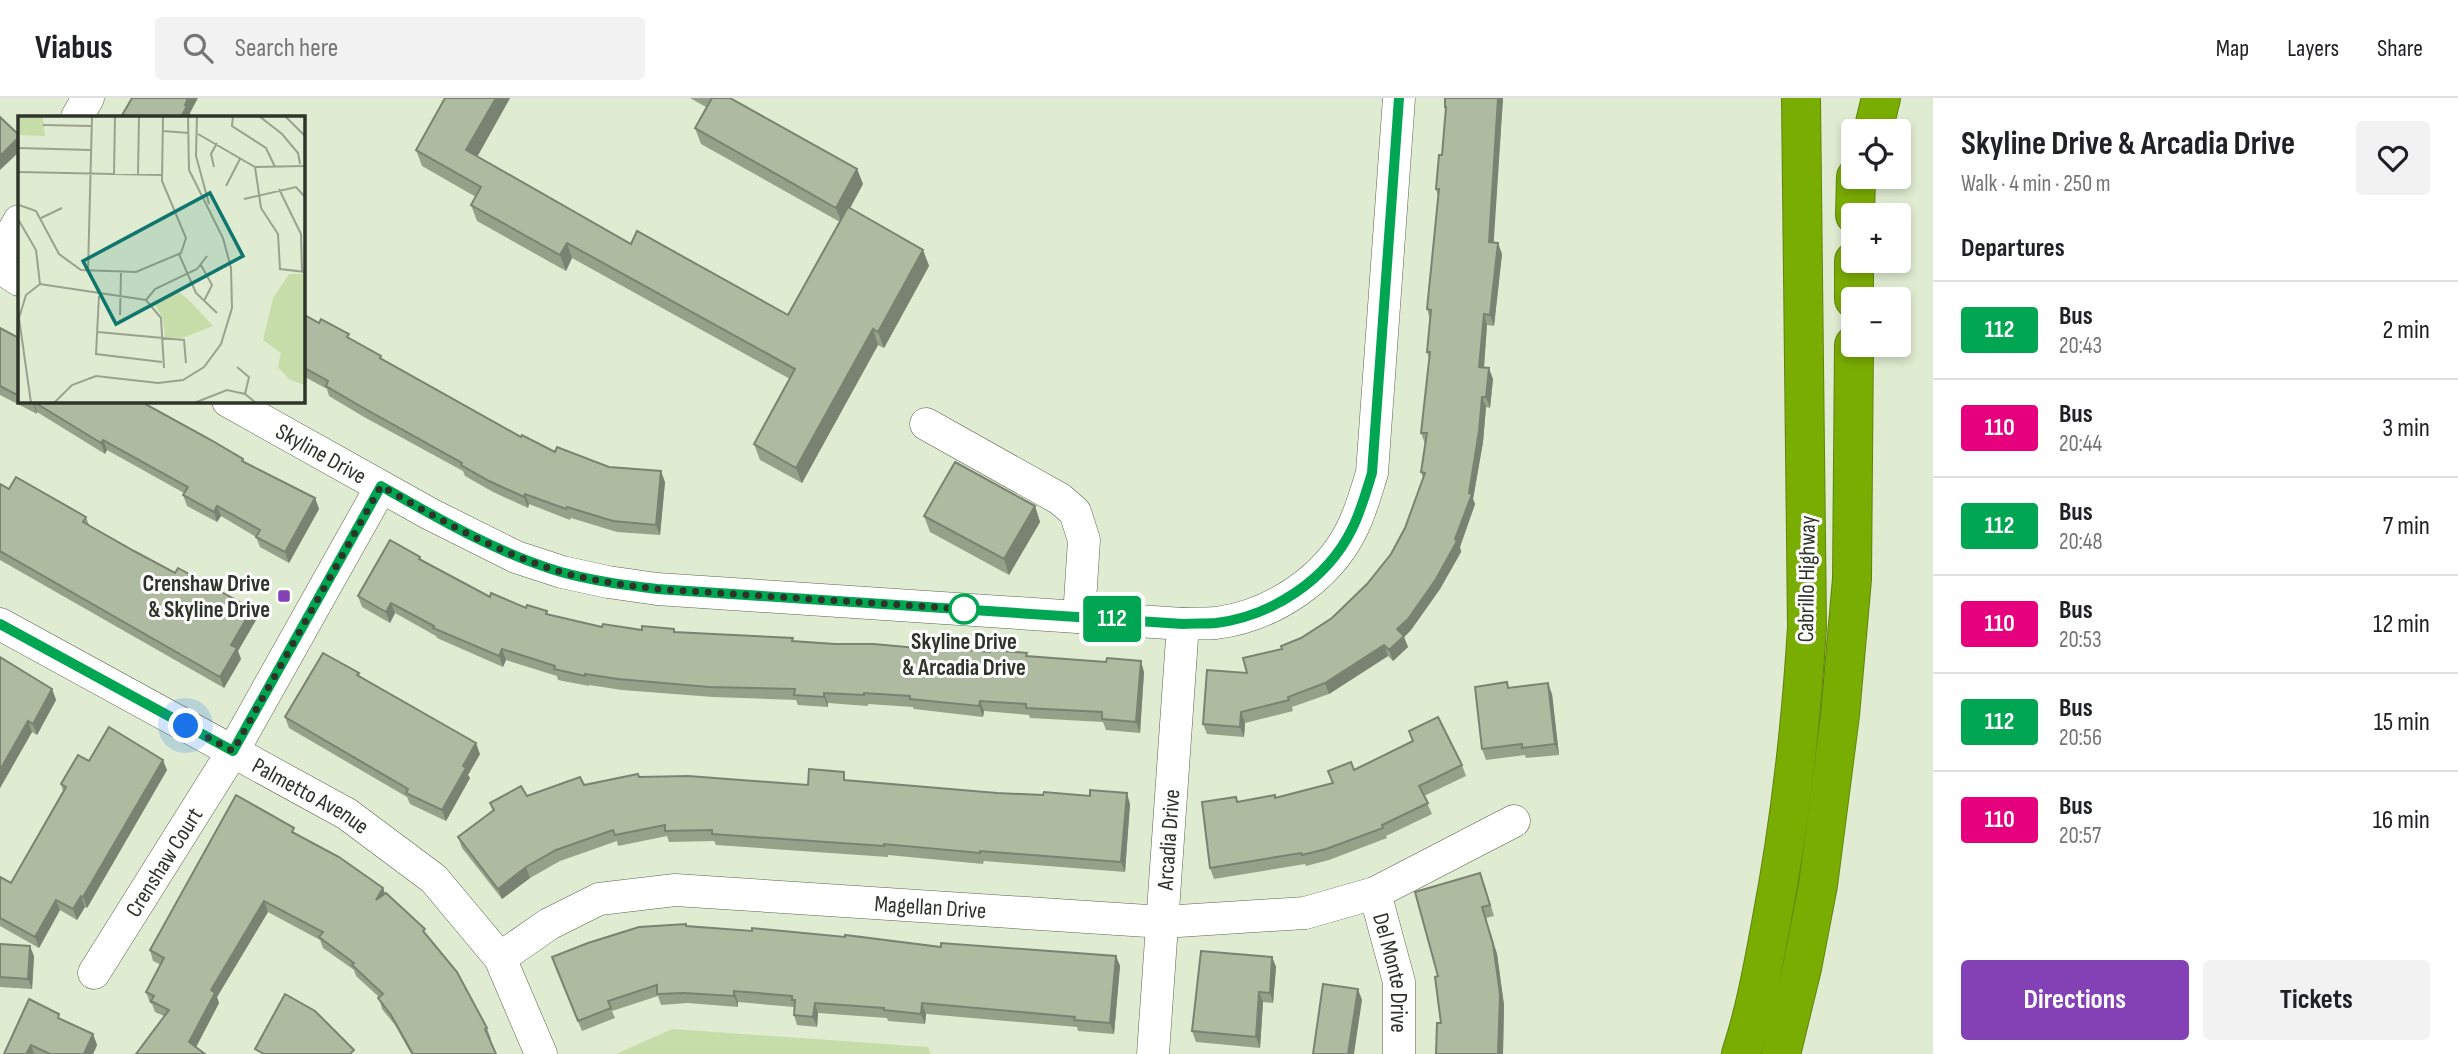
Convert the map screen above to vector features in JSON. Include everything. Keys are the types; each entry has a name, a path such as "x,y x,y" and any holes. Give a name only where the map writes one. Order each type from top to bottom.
{"highway":[{"name":"Cabrillo Highway","path":"1741,1054 1765,960 1780,878 1802,712 1807,627 1801,98"},
{"path":"1857,119 1858,98"},
{"path":"1877,119 1881,98"},
{"name":"Cabrillo Highway","path":"1781,1054 1802,968 1818,885 1840,715 1852,579 1854,357"}],"street":[{"path":"78,116 88,98"},
{"name":"Skyline Drive","path":"231,402 460,530 516,556 562,572 608,582 657,589 1183,624 1216,623 1250,615 1280,602 1308,584 1332,559 1351,531 1372,473 1399,98"},
{"path":"0,255 18,223"},
{"path":"0,267 18,279"},
{"path":"926,424 1060,499 1075,512 1084,540 1079,617"},
{"name":"Crenshaw Court","path":"94,974 233,751 381,486"},
{"name":"Palmetto Avenue","path":"0,624 347,814 434,879 500,958 541,1054"},
{"name":"Arcadia Drive","path":"1153,1054 1183,624"},
{"name":"Magellan Drive","path":"500,958 549,925 599,899 675,890 1163,922 1305,913 1375,893 1514,821"},
{"name":"Del Monte Drive","path":"1375,893 1399,982 1399,1054"}],"green space":[{"path":"672,1029 928,1047 931,1054 616,1054"}],"building":[{"path":"132,98 188,98 182,116 122,116"},
{"path":"445,98 496,98 466,150 631,244 637,231 788,315 848,207 923,250 878,332 873,329 796,468 754,444 795,369 567,243 560,255 471,205 481,187 416,150"},
{"path":"712,98 730,98 857,169 836,208 695,128"},
{"path":"1445,98 1498,98 1489,242 1498,243 1490,315 1484,314 1479,367 1489,368 1486,397 1482,397 1469,493 1472,494 1455,539 1457,541 1436,579 1408,619 1397,629 1404,636 1389,650 1384,645 1325,683 1288,697 1289,700 1241,712 1240,727 1203,724 1207,670 1247,673 1243,658 1282,649 1281,646 1301,638 1332,618 1367,584 1391,554 1405,528 1425,473 1421,472 1427,433 1421,433 1430,352 1427,352 1431,310 1427,309"},
{"path":"0,117 18,134 18,138 0,156"},
{"path":"304,315 319,323 321,319 349,334 347,337 381,356 380,358 521,437 522,435 555,452 557,447 609,467 661,471 656,525 613,521 567,507 566,509 525,494 524,497 489,481 326,386 328,381 304,368"},
{"path":"0,328 18,337 18,395 0,386"},
{"path":"34,402 142,402 211,440 243,459 242,461 315,498 285,552 256,537 260,530 217,506 214,512 183,495 188,487 103,440 101,443"},
{"path":"955,462 1035,506 1004,559 924,516"},
{"path":"16,477 86,517 83,522 134,551 175,573 178,568 252,609 231,645 237,648 220,677 0,551 0,484 9,489"},
{"path":"390,540 420,557 419,559 490,597 491,593 526,608 527,605 547,611 546,614 602,627 603,624 642,630 642,626 674,629 674,632 793,638 792,641 874,644 950,651 990,650 1027,653 1026,656 1106,662 1107,658 1141,661 1136,722 1102,719 1102,712 1026,708 1026,704 980,701 979,706 910,699 910,696 864,693 824,693 824,697 794,695 795,689 709,687 585,676 554,669 555,666 502,649 499,656 433,628 434,626 391,603 386,612 358,596"},
{"path":"323,653 476,743 463,766 466,768 442,810 406,793 408,789 285,717"},
{"path":"0,657 52,689 33,724 28,721 0,770"},
{"path":"1507,682 1508,688 1548,683 1555,744 1522,748 1522,744 1482,749 1475,687"},
{"path":"1438,717 1462,765 1419,786 1428,803 1382,825 1383,828 1326,849 1210,868 1202,802 1236,797 1237,802 1275,795 1275,798 1333,783 1328,771 1351,762 1354,770 1413,741 1409,731"},
{"path":"109,727 163,760 83,897 81,896 73,909 56,900 35,937 0,918 0,877 11,883 66,787 61,784 78,755 89,761"},
{"path":"809,769 844,772 844,780 997,793 1043,795 1044,792 1090,796 1090,790 1127,793 1121,862 712,834 712,830 665,831 665,825 615,835 613,830 556,850 526,867 498,889 458,837 494,810 490,803 521,786 527,796 580,777 584,785 638,774 639,777 688,776 808,785"},
{"path":"236,795 294,828 292,832 339,857 383,888 376,900 386,893 425,929 423,931 457,972 487,1028 485,1029 496,1054 413,1054 378,998 383,994 352,965 354,963 319,937 323,932 264,901 211,990 215,993 189,1042 205,1054 136,1054 169,1010 151,1001 154,996 146,992 164,958 150,950"},
{"path":"1480,873 1490,905 1482,907 1493,944 1500,994 1498,1054 1436,1054 1437,1023 1441,1023 1435,977 1438,976 1415,892"},
{"path":"686,924 752,931 752,928 845,935 941,947 941,943 1116,956 1110,1023 1074,1020 1075,1017 922,1003 921,1014 884,1008 815,1003 813,1017 794,1015 795,1000 792,1000 792,996 734,991 734,996 657,994 657,985 608,1001 611,1008 578,1021 552,957 639,927"},
{"path":"0,944 30,946 28,979 0,977"},
{"path":"1201,951 1272,957 1270,993 1259,992 1256,1037 1192,1031"},
{"path":"1323,984 1358,989 1348,1054 1313,1054"},
{"path":"285,994 315,1011 354,1050 350,1054 264,1054 255,1049"},
{"path":"29,999 59,1014 58,1018 93,1034 84,1054 50,1054 31,1045 26,1054 4,1054"}],"bus line":[{"name":"112","path":"0,624 233,751 381,486 470,535 516,556 562,572 608,582 657,589 1183,624 1216,623 1250,615 1280,602 1308,584 1332,559 1351,531 1372,473 1399,98"}],"place":[{"name":"Crenshaw Drive & Skyline Drive","path":"284,596"},
{"name":"Skyline Drive & Arcadia Drive","path":"964,609"}],"route":[{"path":"186,726 233,751 381,486 470,535 516,556 562,572 608,582 657,589 964,609"}]}
